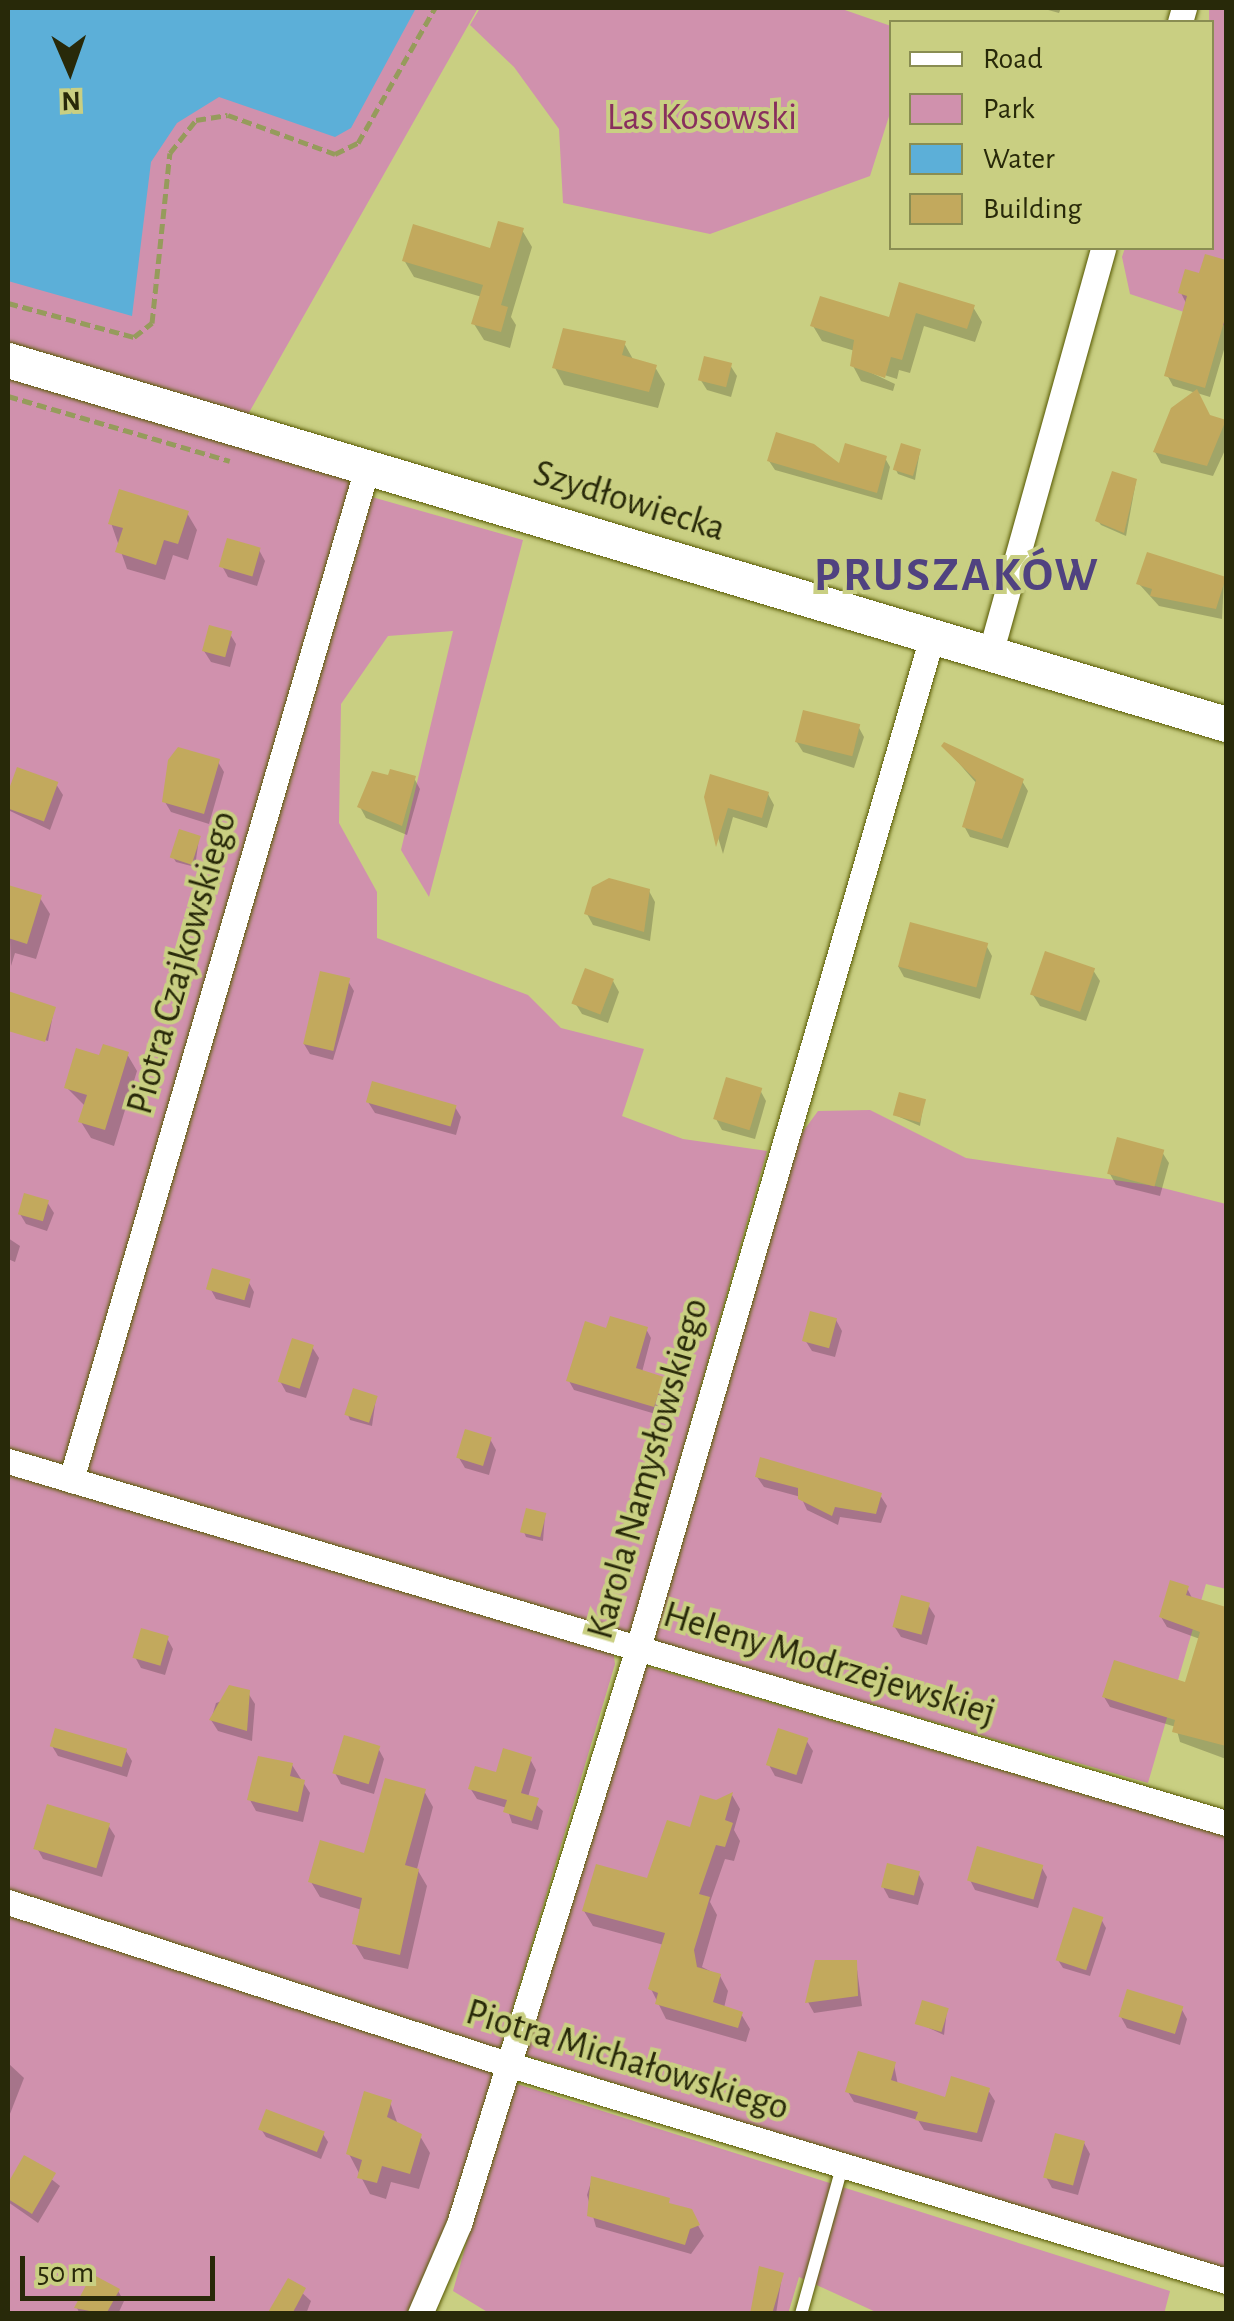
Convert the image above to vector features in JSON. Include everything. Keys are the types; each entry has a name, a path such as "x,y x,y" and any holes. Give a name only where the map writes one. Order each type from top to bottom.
{"street":[{"path":"990,654 1102,250"},
{"name":"Szydłowiecka","path":"8,360 1226,724"},
{"name":"Piotra Czajkowskiego","path":"72,1480 367,468"},
{"name":"Karola Namysłowskiego","path":"420,2314 459,2224 638,1648 932,637"},
{"name":"Heleny Modrzejewskiej","path":"8,1461 1226,1823"},
{"name":"Piotra Michałowskiego","path":"8,1902 507,2064 1226,2281"}],"lane":[{"path":"801,2314 842,2167"}],"path":[{"path":"8,302 134,337 152,324 170,152 196,120 228,114 335,154 358,142 435,8"}],"green space":[{"path":"8,8 478,8 242,425 363,460 62,1468 613,1649 615,1664 435,2269 406,2313 8,2314"},
{"name":"Las Kosowski","path":"480,8 839,8 889,25 889,116 870,176 710,234 563,203 559,129 514,67 470,25"},
{"path":"1209,8 1226,8 1226,326 1130,294 1122,257 1124,250 1214,250 1214,20 1209,20"},
{"path":"372,497 523,540 429,897 401,850 453,631 388,636 341,704 339,823 377,892 377,938 528,995 561,1028 644,1049 622,1116 683,1139 767,1151 631,1634 85,1474"},
{"path":"870,1110 966,1158 1155,1186 1226,1204 1226,1589 1206,1584 1148,1783 648,1640 788,1152 818,1111"},
{"path":"642,1665 1226,1836 1226,2274 521,2054"},
{"path":"511,2082 1170,2291 1164,2314 878,2313 799,2277 788,2314 489,2313 453,2291"}],"water":[{"path":"8,8 416,8 351,128 335,137 219,97 177,123 151,162 132,316 8,281"}],"building":[{"path":"498,221 524,228 501,305 508,307 501,332 471,324 483,285 402,261 413,224 490,248"},
{"path":"1205,254 1226,260 1226,315 1205,388 1164,376 1187,296 1178,293 1185,269 1199,273"},
{"path":"899,282 975,305 967,329 916,313 902,360 891,357 885,378 850,366 854,340 810,326 820,296 889,317"},
{"path":"563,328 626,341 622,355 657,365 649,392 552,368"},
{"path":"704,356 732,363 726,387 698,380"},
{"path":"1197,389 1210,415 1226,420 1207,466 1153,452 1171,408"},
{"path":"776,432 814,444 839,463 845,443 887,456 877,493 767,461"},
{"path":"901,443 921,449 913,476 893,470"},
{"path":"1112,471 1137,479 1124,533 1095,521"},
{"path":"119,489 189,511 178,544 164,540 156,565 115,552 123,528 108,524"},
{"path":"227,538 261,548 252,576 219,567"},
{"path":"1147,552 1226,577 1216,609 1150,596 1152,589 1136,584"},
{"path":"209,625 232,631 225,657 202,651"},
{"path":"803,710 860,724 852,756 795,742"},
{"path":"944,742 1024,779 1002,839 962,827 976,780 941,746"},
{"path":"178,747 220,759 204,814 162,802 168,760"},
{"path":"17,767 58,782 44,822 8,808 8,792"},
{"path":"390,769 416,776 402,826 357,807 372,771 388,775"},
{"path":"710,774 769,792 762,818 728,808 716,847 704,797"},
{"path":"179,829 201,836 192,865 170,858"},
{"path":"609,878 650,889 644,932 584,914 592,887"},
{"path":"8,885 42,895 27,944 8,938"},
{"path":"910,922 988,943 976,987 898,966"},
{"path":"1045,951 1095,968 1080,1012 1030,994"},
{"path":"585,968 614,979 600,1015 571,1003"},
{"path":"320,971 350,978 333,1051 303,1044"},
{"path":"8,991 56,1007 45,1042 8,1031"},
{"path":"103,1044 129,1052 105,1130 78,1122 87,1095 64,1088 76,1048 99,1055"},
{"path":"726,1077 762,1088 749,1130 713,1119"},
{"path":"372,1081 457,1105 451,1126 366,1102"},
{"path":"899,1092 926,1099 920,1122 893,1115"},
{"path":"1117,1137 1164,1150 1154,1186 1107,1174"},
{"path":"24,1193 49,1200 43,1221 18,1214"},
{"path":"212,1268 250,1279 244,1300 206,1289"},
{"path":"810,1311 837,1318 829,1348 802,1341"},
{"path":"610,1316 648,1327 636,1368 664,1377 654,1407 566,1381 585,1321 606,1328"},
{"path":"292,1338 314,1345 300,1389 278,1382"},
{"path":"353,1388 378,1396 369,1423 344,1415"},
{"path":"465,1429 492,1437 483,1466 456,1458"},
{"path":"760,1457 882,1493 876,1514 835,1507 832,1516 798,1499 798,1488 755,1477"},
{"path":"526,1508 546,1513 540,1537 520,1532"},
{"path":"1170,1580 1189,1586 1186,1595 1226,1607 1226,1746 1172,1732 1175,1720 1102,1697 1114,1660 1185,1682 1200,1632 1159,1617"},
{"path":"901,1595 930,1603 921,1635 892,1627"},
{"path":"141,1628 169,1636 160,1666 132,1658"},
{"path":"229,1685 250,1690 247,1731 209,1720"},
{"path":"55,1728 127,1749 122,1767 50,1746"},
{"path":"778,1728 808,1738 796,1775 766,1765"},
{"path":"344,1735 380,1746 369,1784 332,1773"},
{"path":"503,1748 532,1757 521,1793 539,1798 532,1821 503,1812 507,1800 468,1789 475,1766 496,1772"},
{"path":"258,1756 293,1763 290,1776 305,1780 298,1812 247,1800"},
{"path":"385,1778 426,1789 405,1865 419,1869 400,1955 352,1944 362,1898 308,1882 320,1840 364,1853"},
{"path":"733,1792 725,1820 733,1823 725,1847 716,1845 699,1894 710,1897 694,1950 697,1967 721,1974 713,2002 743,2012 738,2028 655,2004 658,1993 648,1989 665,1933 582,1911 596,1864 647,1878 667,1820 690,1827 700,1795 716,1800"},
{"path":"47,1804 110,1823 96,1868 33,1849"},
{"path":"977,1846 1043,1865 1033,1900 967,1881"},
{"path":"887,1863 920,1871 914,1895 881,1887"},
{"path":"1073,1907 1103,1917 1086,1970 1056,1960"},
{"path":"815,1960 857,1960 858,1996 805,2003"},
{"path":"1127,1989 1183,2006 1175,2034 1119,2017"},
{"path":"922,2000 949,2008 941,2032 915,2024"},
{"path":"858,2051 896,2062 891,2080 945,2097 951,2076 990,2088 977,2133 915,2120 918,2112 845,2092"},
{"path":"364,2091 392,2100 387,2117 422,2134 410,2174 382,2166 377,2183 357,2178 362,2160 346,2154"},
{"path":"266,2109 325,2132 317,2152 258,2130"},
{"path":"1055,2133 1085,2141 1073,2185 1043,2177"},
{"path":"24,2155 56,2173 32,2214 8,2199 8,2183"},
{"path":"591,2176 670,2198 669,2203 692,2209 700,2225 690,2229 685,2245 587,2216"},
{"path":"759,2266 784,2273 772,2314 750,2314"},
{"path":"92,2274 120,2289 106,2314 74,2308"},
{"path":"288,2278 306,2288 292,2314 267,2314"}],"district":[{"name":"PRUSZAKÓW","path":"957,577"}]}
